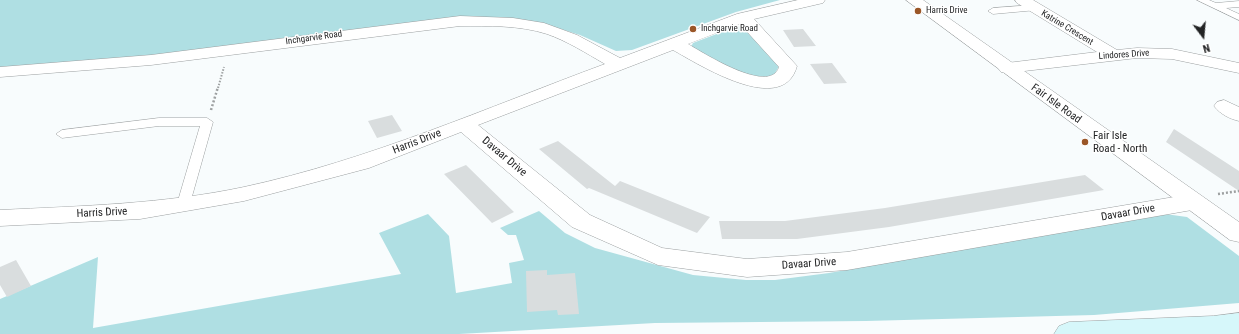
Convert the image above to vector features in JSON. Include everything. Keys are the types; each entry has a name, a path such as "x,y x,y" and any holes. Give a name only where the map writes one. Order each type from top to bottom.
{"main road":[{"path":"1069,334 1213,327 1239,324"}],"street":[{"name":"Harris Drive","path":"0,218 140,211 244,194 361,163 743,17 818,0"},
{"name":"Fair Isle Road","path":"913,0 1192,202 1239,234"},
{"name":"Katrine Crescent","path":"1028,4 1113,55"},
{"path":"674,43 741,79 758,82 775,81 786,73 788,66 743,17"},
{"name":"Inchgarvie Road","path":"0,72 151,60 460,21 512,22 552,30 619,64"},
{"name":"Lindores Drive","path":"1007,68 1137,53 1172,54 1239,68"},
{"name":"Davaar Drive","path":"464,124 581,222 658,256 748,268 847,261 1192,202"}],"lane":[{"path":"1201,0 1239,17"},
{"path":"993,11 1028,4"},
{"path":"1215,6 1239,4"},
{"path":"62,134 159,122 207,122 184,204"}],"path":[{"path":"207,122 229,50"}],"shaded area":[{"path":"0,0 780,0 736,12 632,50 616,51 580,35 541,23 500,18 142,59 0,68"},
{"path":"745,26 778,65 774,75 759,78 743,75 691,47 693,43 735,27"},
{"path":"539,211 565,233 595,248 693,275 746,280 775,280 829,273 1165,214 1187,217 1239,256 1239,303 1094,315 866,321 655,323 459,334 0,334 0,299 98,257 93,328 401,274 379,233 428,214 449,236 456,293 512,283 509,263 524,260 516,235 508,235 500,228"}],"building":[{"path":"803,29 816,46 794,47 783,30"},
{"path":"832,63 847,83 824,84 810,64"},
{"path":"392,115 402,131 377,138 368,121"},
{"path":"1174,129 1239,171 1239,191 1166,142"},
{"path":"558,141 615,186 620,181 710,217 697,233 589,188 587,189 539,149"},
{"path":"466,165 514,212 492,223 444,174"},
{"path":"1085,175 1104,190 889,227 797,239 722,239 719,221 785,221 885,208"},
{"path":"16,260 31,286 7,297 0,285 0,267"},
{"path":"547,270 547,275 575,273 579,314 558,315 557,310 527,312 526,271"}],"place":[{"name":"Harris Drive","path":"918,11"},
{"name":"Inchgarvie Road","path":"693,29"},
{"name":"Fair Isle Road - North","path":"1085,142"}]}
